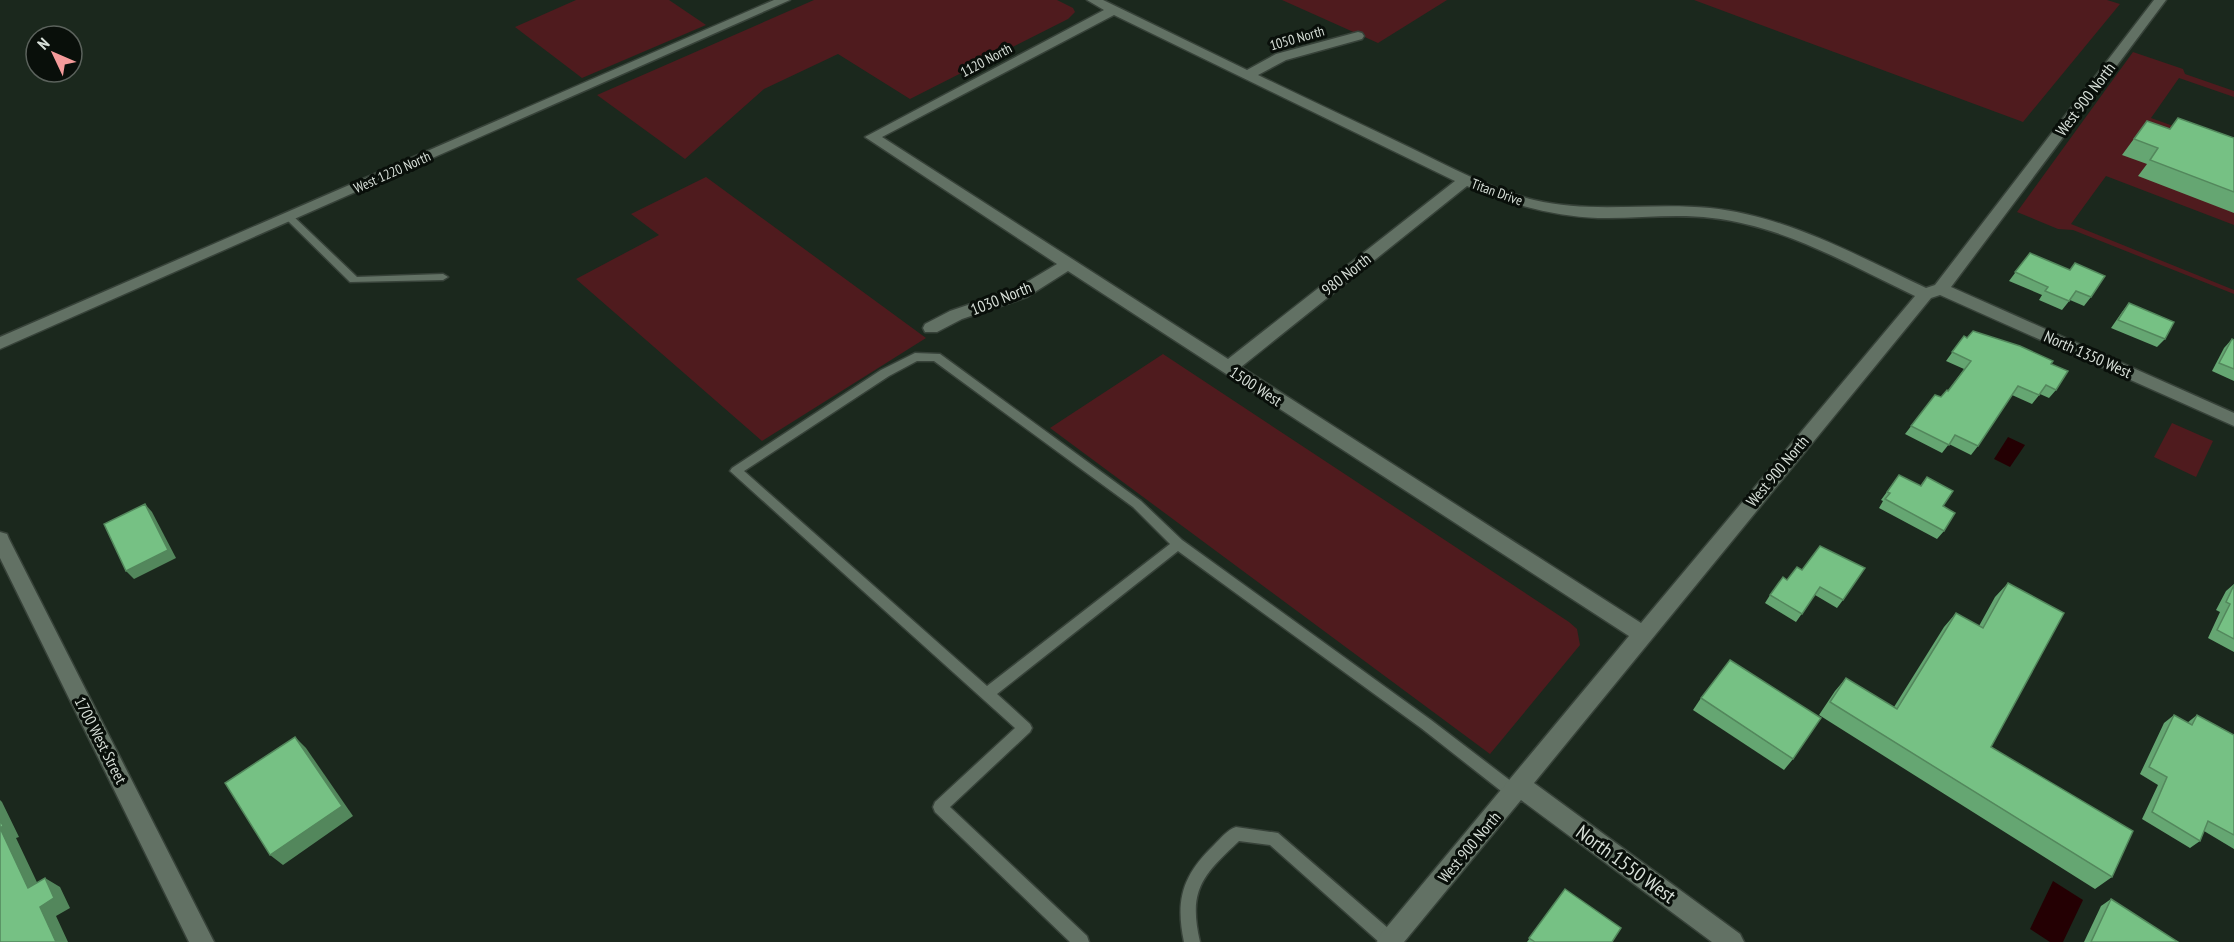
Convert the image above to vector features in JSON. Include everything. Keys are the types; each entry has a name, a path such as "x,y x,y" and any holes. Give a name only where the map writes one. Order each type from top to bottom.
{"street":[{"name":"Titan Drive","path":"1093,0 1466,180 1512,199 1567,211 1713,213 1750,220 1777,228 1933,291"},
{"name":"West 900 North","path":"1390,941 1517,790 1642,634 1933,291 2160,0"},
{"name":"West 1220 North","path":"0,343 779,1"},
{"name":"1120 North","path":"872,137 1113,10"},
{"name":"1050 North","path":"1247,75 1281,57 1358,36"},
{"name":"1500 West","path":"872,137 1642,634"},
{"name":"980 North","path":"1228,368 1466,180"},
{"name":"1030 North","path":"931,327 956,315 1021,293 1068,264"},
{"name":"North 1350 West","path":"1933,291 2234,420"},
{"name":"1700 West Street","path":"0,539 202,942"},
{"name":"North 1550 West","path":"1517,790 1732,942"}],"lane":[{"path":"289,217 354,280 443,277"},
{"path":"1081,942 940,807 1025,728 736,471 885,373 915,357 936,357 1137,504 1178,544 1517,790"},
{"path":"987,694 1178,544"},
{"path":"1192,942 1185,902 1202,867 1236,834 1273,838 1390,941"}],"shaded area":[{"path":"576,0 669,0 706,25 582,78 515,27"},
{"path":"814,0 1057,0 1073,8 1075,12 1068,19 910,99 838,54 764,89 685,159 597,95"},
{"path":"1282,0 1447,0 1378,43"},
{"path":"1694,0 2107,0 2120,4 2023,122"},
{"path":"2133,52 2183,69 2185,74 2234,91 2234,97 2179,78 2151,118 2234,148 2234,225 2106,176 2071,224 2234,290 2234,294 2073,230 2058,229 2017,212"},
{"path":"706,177 926,338 762,441 576,279 659,235 631,214"},
{"path":"1163,354 1577,629 1580,645 1490,754 1050,428"},
{"path":"2172,423 2213,441 2196,477 2154,457"},
{"path":"2008,437 2025,445 2010,467 1994,459"},
{"path":"2053,881 2083,900 2063,942 2050,942 2030,929"}],"building":[{"path":"2178,118 2234,138 2234,192 2150,160 2158,148 2134,139 2147,121 2170,129"},
{"path":"2030,253 2070,270 2075,263 2105,276 2091,297 2076,291 2069,301 2045,291 2048,287 2015,272"},
{"path":"2129,303 2174,322 2165,339 2118,320"},
{"path":"1973,331 2020,346 2053,361 2051,364 2068,371 2056,390 2046,385 2039,395 2018,386 1978,446 1955,435 1949,445 1911,426 1935,395 1941,397 1948,391 1971,361 1952,352 1964,336 1967,338"},
{"path":"2232,339 2234,340 2234,369 2219,363"},
{"path":"1899,475 1921,486 1927,477 1953,491 1943,506 1955,513 1944,531 1885,499"},
{"path":"145,504 168,550 126,571 104,524"},
{"path":"1820,546 1865,568 1843,600 1820,587 1802,614 1770,595 1783,577 1787,580 1797,567 1802,570"},
{"path":"2008,583 2064,613 1991,747 2133,831 2112,877 1830,702 1846,678 1897,709 1956,613 1983,628"},
{"path":"2234,585 2234,639 2217,630 2230,604 2226,602"},
{"path":"1730,660 1821,718 1793,759 1701,698"},
{"path":"2174,715 2192,725 2197,715 2234,735 2234,835 2208,821 2200,841 2152,812 2167,777 2149,767"},
{"path":"295,737 342,806 270,855 225,783"},
{"path":"0,828 28,888 45,878 54,898 40,907 56,942 0,942"},
{"path":"1565,889 1621,928 1612,942 1535,942 1529,938"},
{"path":"2111,899 2178,942 2091,942"}]}
